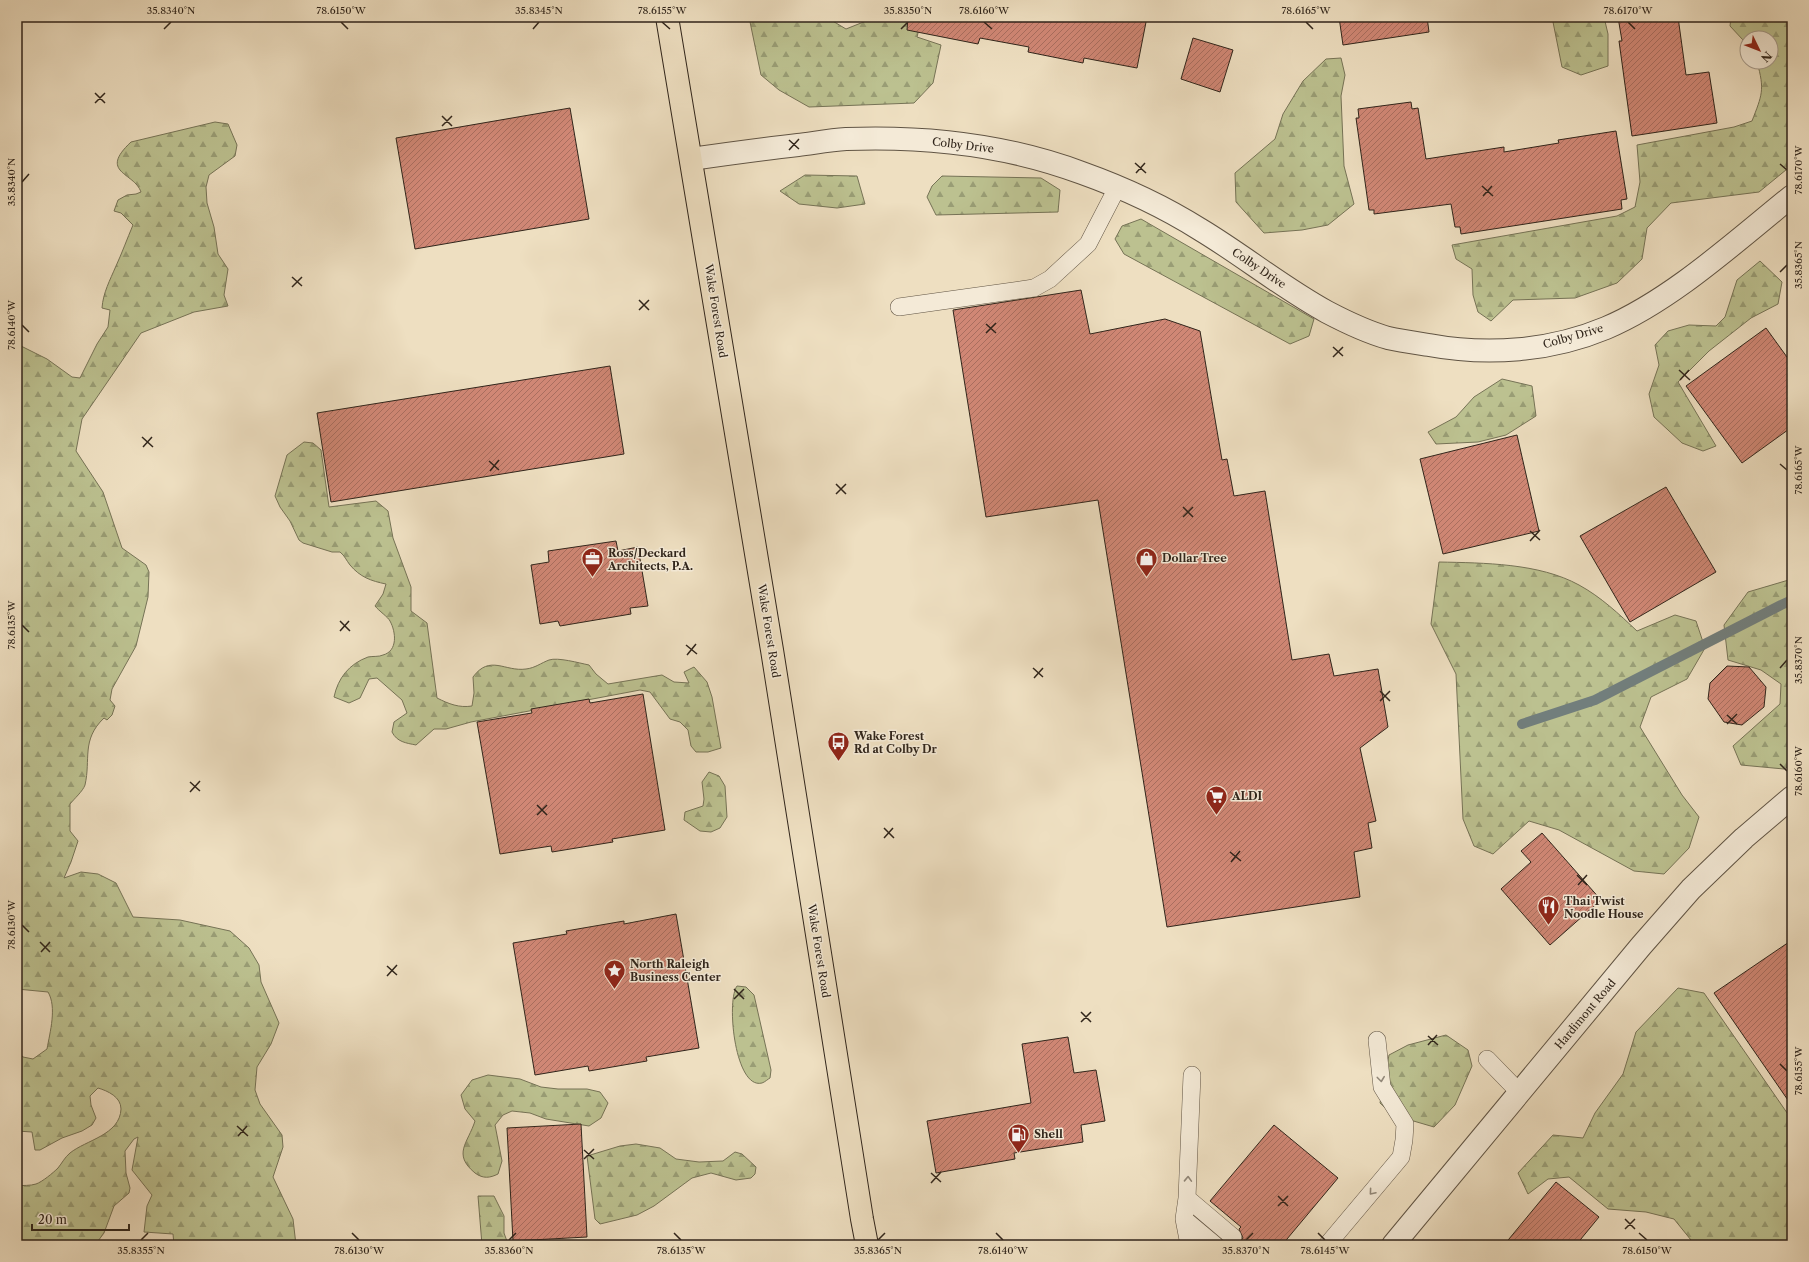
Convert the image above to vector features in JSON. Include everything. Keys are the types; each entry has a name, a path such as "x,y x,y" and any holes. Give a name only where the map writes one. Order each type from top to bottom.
{"main road":[{"name":"Wake Forest Road","path":"667,17 773,658 859,1203 867,1245"}],"street":[{"name":"Colby Drive","path":"691,159 844,139 889,139 982,146 1030,157 1078,171 1118,186 1165,208 1327,312 1363,329 1388,338 1456,350 1490,352 1532,348 1572,339 1606,328 1672,291 1792,196"},
{"name":"Hardimont Road","path":"1393,1245 1641,946 1691,889 1744,838 1792,797"}],"lane":[{"path":"899,307 1034,288 1050,279 1088,244 1118,186"},
{"path":"1327,1245 1401,1157 1405,1124 1382,1088 1377,1040"},
{"path":"1487,1059 1519,1092"},
{"path":"1189,1245 1184,1220 1187,1198 1192,1075"},
{"path":"1187,1198 1233,1237"},
{"path":"1184,1220 1215,1245"}],"green space":[{"path":"749,17 826,17 846,29 876,17 922,17 917,37 941,45 933,83 914,103 809,107 779,90 761,75"},
{"path":"1552,17 1604,17 1608,34 1608,66 1581,75 1562,67"},
{"path":"1731,17 1792,17 1792,165 1759,192 1671,203 1647,228 1642,259 1617,283 1575,298 1513,300 1491,321 1478,312 1473,295 1472,269 1456,259 1452,245 1617,216 1635,207 1640,182 1637,145 1734,127 1752,121 1760,98 1762,86 1759,70 1779,70 1779,30 1739,30 1739,36 1730,26"},
{"path":"1341,58 1345,75 1341,96 1344,166 1354,204 1328,225 1302,230 1264,233 1236,202 1235,173 1275,139 1283,114 1303,81 1326,59"},
{"path":"215,122 228,124 237,145 235,156 209,175 206,187 207,203 214,227 218,254 228,269 224,295 228,306 194,312 141,333 82,419 76,451 103,492 122,548 146,565 149,572 148,597 136,646 112,689 110,700 115,706 112,715 107,720 104,718 92,734 89,742 85,785 70,804 70,831 78,841 64,878 81,872 98,874 116,883 133,917 180,920 230,931 249,948 259,965 261,982 279,1023 271,1044 257,1067 255,1090 260,1104 282,1135 283,1147 273,1177 293,1219 296,1245 174,1245 173,1234 144,1232 147,1206 152,1195 132,1170 138,1137 134,1139 125,1151 126,1173 130,1188 129,1193 114,1206 104,1233 95,1245 17,1245 17,1186 36,1184 47,1177 58,1168 70,1153 109,1131 119,1118 121,1109 119,1101 113,1095 98,1088 90,1096 91,1105 96,1118 92,1125 82,1131 62,1138 40,1150 35,1150 32,1132 17,1131 17,1050 23,1057 33,1059 47,1049 51,1027 52,1005 48,992 17,989 17,344 47,359 72,377 80,378 97,344 108,327 110,310 102,308 104,297 109,281 133,225 121,213 114,211 118,200 127,195 141,192 137,185 121,171 118,166 118,160 122,152 131,142"},
{"path":"805,175 857,176 865,204 837,208 799,204 780,191"},
{"path":"942,176 1041,178 1060,190 1058,212 936,215 927,197 932,186"},
{"path":"1141,219 1314,319 1309,336 1290,344 1124,254 1115,239 1122,226"},
{"path":"1760,261 1782,282 1778,304 1751,318 1709,351 1678,382 1716,446 1703,451 1682,443 1654,417 1649,394 1659,365 1655,345 1668,331 1689,325 1716,326 1725,317 1737,280"},
{"path":"1502,379 1532,386 1536,416 1506,435 1478,442 1436,444 1428,432 1456,417 1474,397"},
{"path":"304,442 313,443 321,450 329,507 376,501 388,511 393,538 411,587 411,611 427,623 437,698 454,705 472,706 474,693 473,677 479,670 486,666 492,665 526,669 535,667 549,660 558,659 589,665 596,674 608,684 662,675 674,682 689,683 684,672 694,667 707,682 712,697 721,748 708,752 696,752 691,746 688,730 680,722 670,719 650,692 640,690 471,722 446,729 434,729 416,745 399,740 392,732 394,722 407,713 402,700 377,678 369,679 360,698 349,703 334,697 338,684 345,672 361,660 368,657 380,656 391,650 394,641 394,630 390,621 375,606 383,594 386,584 371,580 362,575 350,565 340,552 332,552 303,543 299,540 290,521 280,507 275,496 287,455"},
{"path":"1439,562 1493,564 1529,568 1547,572 1579,585 1595,595 1617,612 1637,631 1675,615 1696,621 1705,648 1687,679 1651,697 1640,727 1682,795 1699,817 1689,848 1664,874 1634,871 1559,830 1529,821 1493,854 1474,846 1463,819 1456,674 1431,624"},
{"path":"1792,579 1792,764 1784,769 1741,765 1733,746 1780,704 1781,684 1761,670 1728,660 1724,625 1748,592"},
{"path":"709,772 719,776 725,786 727,817 720,828 711,832 700,831 684,820 685,812 703,806 704,799 702,782"},
{"path":"737,986 746,987 754,995 771,1070 770,1078 762,1083 753,1081 745,1073 739,1059 735,1043 732,1008"},
{"path":"1678,988 1704,993 1792,1120 1792,1245 1695,1245 1674,1219 1646,1212 1608,1209 1569,1177 1548,1179 1528,1194 1518,1173 1553,1135 1583,1138 1595,1113 1623,1074 1636,1032"},
{"path":"1446,1035 1468,1050 1472,1066 1455,1105 1434,1127 1393,1115 1380,1103 1389,1055 1408,1045"},
{"path":"488,1075 520,1079 541,1087 558,1089 587,1089 600,1092 608,1103 601,1118 589,1126 546,1119 530,1113 512,1111 503,1115 495,1125 502,1161 498,1174 484,1177 475,1173 464,1160 464,1148 475,1121 465,1109 461,1095 472,1080"},
{"path":"636,1144 660,1148 676,1159 699,1162 723,1161 735,1152 742,1154 756,1167 755,1174 751,1178 736,1180 711,1173 692,1178 654,1206 637,1215 600,1224 595,1219 587,1156 620,1146"},
{"path":"478,1196 494,1196 504,1216 504,1233 508,1244 515,1245 482,1245"}],"building":[{"path":"908,17 1147,17 1137,68 1084,58 1083,63 1028,52 1029,47 980,38 978,44 907,30"},
{"path":"1339,17 1427,17 1429,32 1343,45"},
{"path":"1618,17 1678,17 1686,75 1709,72 1717,123 1632,136 1619,41 1622,41"},
{"path":"1193,38 1233,50 1220,92 1181,79"},
{"path":"1411,102 1412,109 1418,108 1426,159 1504,147 1504,152 1559,143 1558,140 1616,131 1627,199 1621,200 1622,209 1461,234 1460,227 1455,227 1451,204 1374,214 1374,210 1369,210 1356,118 1359,118 1358,109"},
{"path":"570,108 589,219 415,249 396,138"},
{"path":"1081,290 1090,334 1165,319 1200,331 1222,460 1227,459 1234,496 1265,491 1292,660 1329,654 1334,676 1378,669 1388,727 1360,748 1376,821 1368,823 1372,848 1354,852 1360,897 1167,927 1098,500 986,517 953,310"},
{"path":"1766,328 1792,364 1792,427 1742,463 1686,386"},
{"path":"610,366 624,454 331,502 317,413"},
{"path":"1517,435 1539,531 1443,554 1420,459"},
{"path":"1666,487 1716,572 1630,622 1580,536"},
{"name":"Ross/Deckard Architects, P.A.","path":"616,541 618,551 638,547 648,606 630,608 631,614 560,626 558,621 540,624 531,565 549,562 548,551"},
{"path":"1727,666 1749,667 1766,687 1764,707 1742,725 1724,722 1708,699 1710,683"},
{"path":"643,694 665,830 612,839 613,842 552,852 551,846 500,854 477,722 532,713 531,709 589,699 590,703"},
{"path":"1542,833 1601,900 1550,945 1501,889 1531,862 1521,851"},
{"path":"676,914 699,1048 646,1057 647,1061 589,1071 588,1066 535,1075 513,943 567,934 566,931 624,921 624,924"},
{"path":"1792,940 1792,1106 1714,993"},
{"path":"1068,1037 1074,1073 1096,1070 1105,1121 1081,1125 1083,1142 1014,1153 1015,1159 936,1173 927,1121 1031,1103 1022,1044"},
{"path":"581,1124 587,1237 513,1241 507,1128"},
{"path":"1274,1125 1338,1178 1282,1245 1238,1245 1243,1238 1239,1229 1241,1227 1210,1201"},
{"path":"1556,1182 1599,1217 1576,1245 1504,1245"}],"waterway":[{"path":"1522,724 1595,700 1792,600"}],"place":[{"name":"Ross/Deckard Architects, P.A.","path":"592,578"},
{"name":"Dollar Tree","path":"1146,578"},
{"name":"Wake Forest Rd at Colby Dr","path":"838,762"},
{"name":"ALDI","path":"1217,816"},
{"name":"Thai Twist Noodle House","path":"1549,926"},
{"name":"North Raleigh Business Center","path":"614,990"},
{"name":"Shell","path":"1018,1154"}]}
